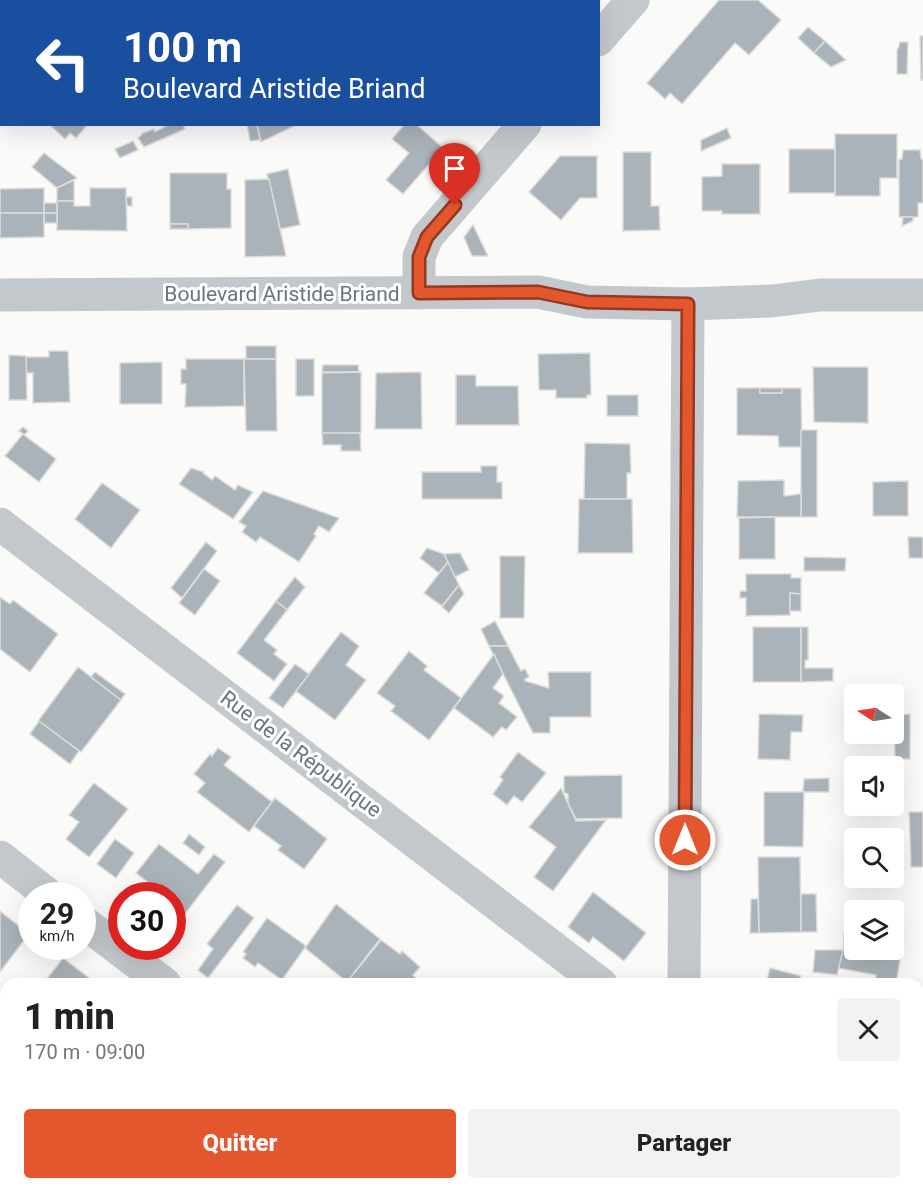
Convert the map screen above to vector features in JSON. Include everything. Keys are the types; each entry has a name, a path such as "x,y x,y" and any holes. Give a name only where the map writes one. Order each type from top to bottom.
{"street":[{"path":"600,38 633,0"},
{"path":"419,293 419,257 427,237 523,126"},
{"name":"Boulevard Aristide Briand","path":"0,295 538,292 587,302 688,304 772,301 820,295 923,295"},
{"path":"684,978 688,304"},
{"name":"Rue de la République","path":"0,524 593,978"},
{"path":"0,857 32,882"},
{"path":"96,932 157,978"}],"building":[{"path":"719,0 758,0 781,20 749,55 735,43 682,104 670,93 665,99 647,83"},
{"path":"808,27 825,41 814,53 798,38"},
{"path":"920,36 923,36 923,80 921,80"},
{"path":"825,41 846,60 831,67 814,53"},
{"path":"900,42 908,42 907,74 897,74 897,51"},
{"path":"51,126 86,126 76,138 70,133 65,139"},
{"path":"166,126 184,126 185,129 144,147 138,138 143,133 154,129 155,132"},
{"path":"247,126 257,126 260,140 250,141"},
{"path":"257,126 294,126 261,142"},
{"path":"403,126 418,126 443,148 403,194 386,180 409,153 392,139"},
{"path":"727,128 731,138 701,151 701,140"},
{"path":"835,134 897,134 897,178 880,178 880,196 835,196"},
{"path":"133,141 138,150 120,158 115,149"},
{"path":"789,149 835,149 835,193 789,193"},
{"path":"903,150 920,150 921,159 923,159 923,203 918,203 918,217 899,217 899,160 902,159"},
{"path":"623,152 651,152 651,206 659,206 660,230 623,231"},
{"path":"44,153 77,178 57,188 32,167"},
{"path":"560,156 597,156 597,198 580,198 561,220 529,192"},
{"path":"722,164 760,164 760,214 722,214 722,211 702,211 702,177 722,176"},
{"path":"288,169 300,225 280,229 267,174"},
{"path":"170,173 227,173 227,189 231,189 231,228 188,229 188,224 170,224"},
{"path":"269,179 286,256 245,257 245,180"},
{"path":"74,180 74,201 57,201 57,188"},
{"path":"44,188 44,213 0,213 0,189"},
{"path":"90,188 126,188 127,231 57,230 57,201 74,201 74,206 90,206"},
{"path":"126,197 132,197 132,206 127,206"},
{"path":"44,203 57,203 57,213 44,213"},
{"path":"0,213 44,213 44,237 0,238"},
{"path":"44,213 57,213 57,223 44,223"},
{"path":"903,217 913,217 913,221 902,226"},
{"path":"170,224 188,224 188,229 170,229"},
{"path":"473,225 488,256 472,256 464,237"},
{"path":"246,346 276,346 276,359 246,359"},
{"path":"49,351 68,351 70,402 33,403 33,373 26,373 26,357 49,357"},
{"path":"590,353 591,395 587,395 587,398 556,398 556,390 539,390 538,354"},
{"path":"9,355 26,356 27,400 9,400"},
{"path":"186,359 244,359 244,406 185,407 186,384 181,384 181,369 186,369"},
{"path":"244,359 276,359 277,431 246,431"},
{"path":"296,359 314,359 314,396 296,396"},
{"path":"162,362 162,404 120,404 120,363"},
{"path":"323,365 358,365 359,372 322,372"},
{"path":"813,367 868,367 868,423 814,422"},
{"path":"361,372 361,433 322,434 322,373"},
{"path":"421,372 422,429 375,429 376,373"},
{"path":"456,375 476,375 476,386 518,386 519,425 456,425"},
{"path":"737,388 760,388 760,393 782,393 782,388 801,388 802,447 779,447 778,436 737,435"},
{"path":"760,388 782,388 782,393 760,393"},
{"path":"607,395 638,395 638,416 607,416"},
{"path":"23,427 28,431 24,435 56,459 39,482 5,456 23,434 19,431"},
{"path":"801,430 817,430 817,517 801,517"},
{"path":"322,433 360,433 361,451 341,451 341,445 323,445"},
{"path":"585,443 630,444 631,473 627,473 627,499 584,499"},
{"path":"481,466 497,466 497,482 502,482 502,499 422,499 422,472 481,472"},
{"path":"191,468 204,472 212,480 215,476 235,490 238,485 253,492 233,519 179,484"},
{"path":"784,480 784,496 801,494 801,517 737,517 738,481"},
{"path":"908,481 908,516 873,516 873,482"},
{"path":"102,483 140,510 111,548 75,519"},
{"path":"263,491 339,518 329,532 319,526 314,534 316,536 299,562 260,537 256,542 242,532 246,526 239,522"},
{"path":"579,499 632,499 633,553 578,553"},
{"path":"775,517 775,559 739,559 739,518"},
{"path":"908,537 923,537 923,558 909,558"},
{"path":"206,542 217,551 182,598 171,588"},
{"path":"427,548 444,554 448,562 439,573 420,558"},
{"path":"460,553 469,570 455,577 444,554"},
{"path":"500,556 525,556 524,618 500,618"},
{"path":"804,557 846,558 845,571 804,571"},
{"path":"448,562 459,585 442,606 424,593"},
{"path":"204,569 220,581 195,615 179,603"},
{"path":"746,574 791,574 791,578 801,578 801,594 790,593 790,615 746,616 746,598 740,598 740,591 746,591"},
{"path":"295,577 305,587 287,610 276,601"},
{"path":"459,585 464,594 449,613 442,607"},
{"path":"790,593 801,594 801,611 790,611"},
{"path":"0,597 10,604 13,600 58,634 30,672 0,649"},
{"path":"276,601 287,610 264,640 277,650 274,654 287,664 274,681 237,653"},
{"path":"495,621 508,646 489,646 481,629"},
{"path":"753,627 801,627 801,682 753,682"},
{"path":"801,627 808,627 808,660 805,660 805,668 833,668 833,681 801,682"},
{"path":"341,632 359,646 346,665 366,680 335,720 296,691"},
{"path":"489,646 508,646 521,671 525,669 529,677 525,681 549,688 548,672 591,672 591,717 550,717 550,733 533,733"},
{"path":"409,651 427,666 424,670 461,698 429,740 391,711 395,706 377,693"},
{"path":"494,654 503,674 493,688 504,696 499,703 517,717 506,730 502,727 493,737 454,708"},
{"path":"295,664 309,674 283,708 269,698"},
{"path":"78,667 121,700 81,752 38,721"},
{"path":"95,672 125,694 121,700 91,677"},
{"path":"759,714 803,715 802,732 791,732 790,760 758,759"},
{"path":"904,714 910,714 910,759 895,756 895,744 904,744"},
{"path":"39,721 79,751 70,764 30,734"},
{"path":"218,748 231,757 224,765 272,802 249,832 197,792 205,783 194,774 210,754 212,756"},
{"path":"518,752 546,773 522,802 514,796 507,805 493,794 503,780 500,777"},
{"path":"622,775 622,818 576,819 568,803 568,794 564,793 564,776"},
{"path":"829,778 829,792 803,792 804,779"},
{"path":"94,783 128,809 89,857 66,839 79,822 69,815"},
{"path":"561,788 576,821 606,820 553,891 534,877 556,847 529,827"},
{"path":"764,792 804,792 803,847 764,846"},
{"path":"275,798 327,839 304,869 278,850 281,846 254,826"},
{"path":"909,812 923,812 923,867 911,867"},
{"path":"189,834 205,847 199,855 183,843"},
{"path":"115,839 134,853 116,878 97,864"},
{"path":"159,844 198,874 214,854 225,862 186,912 186,882 148,882 136,873"},
{"path":"758,857 800,857 801,932 759,933"},
{"path":"593,892 646,933 624,961 593,937 589,943 568,927"},
{"path":"801,894 816,894 817,932 801,932"},
{"path":"751,899 758,899 759,933 750,933"},
{"path":"336,904 380,939 350,978 342,978 305,948"},
{"path":"237,905 254,918 208,978 198,970 213,949 207,944"},
{"path":"0,911 18,925 18,948 0,972"},
{"path":"267,918 306,946 283,978 279,978 258,963 255,967 243,958 246,954 243,952"},
{"path":"381,940 400,954 402,951 420,967 413,975 416,978 350,978"},
{"path":"843,949 844,960 900,960 897,978 876,978 876,975 838,968"},
{"path":"815,950 843,950 837,975 813,972"},
{"path":"61,960 66,960 89,978 48,978"},
{"path":"770,968 801,976 800,978 768,978"}],"route":[{"path":"455,205 427,237 419,257 419,293 538,292 587,302 688,304 685,840"}]}
